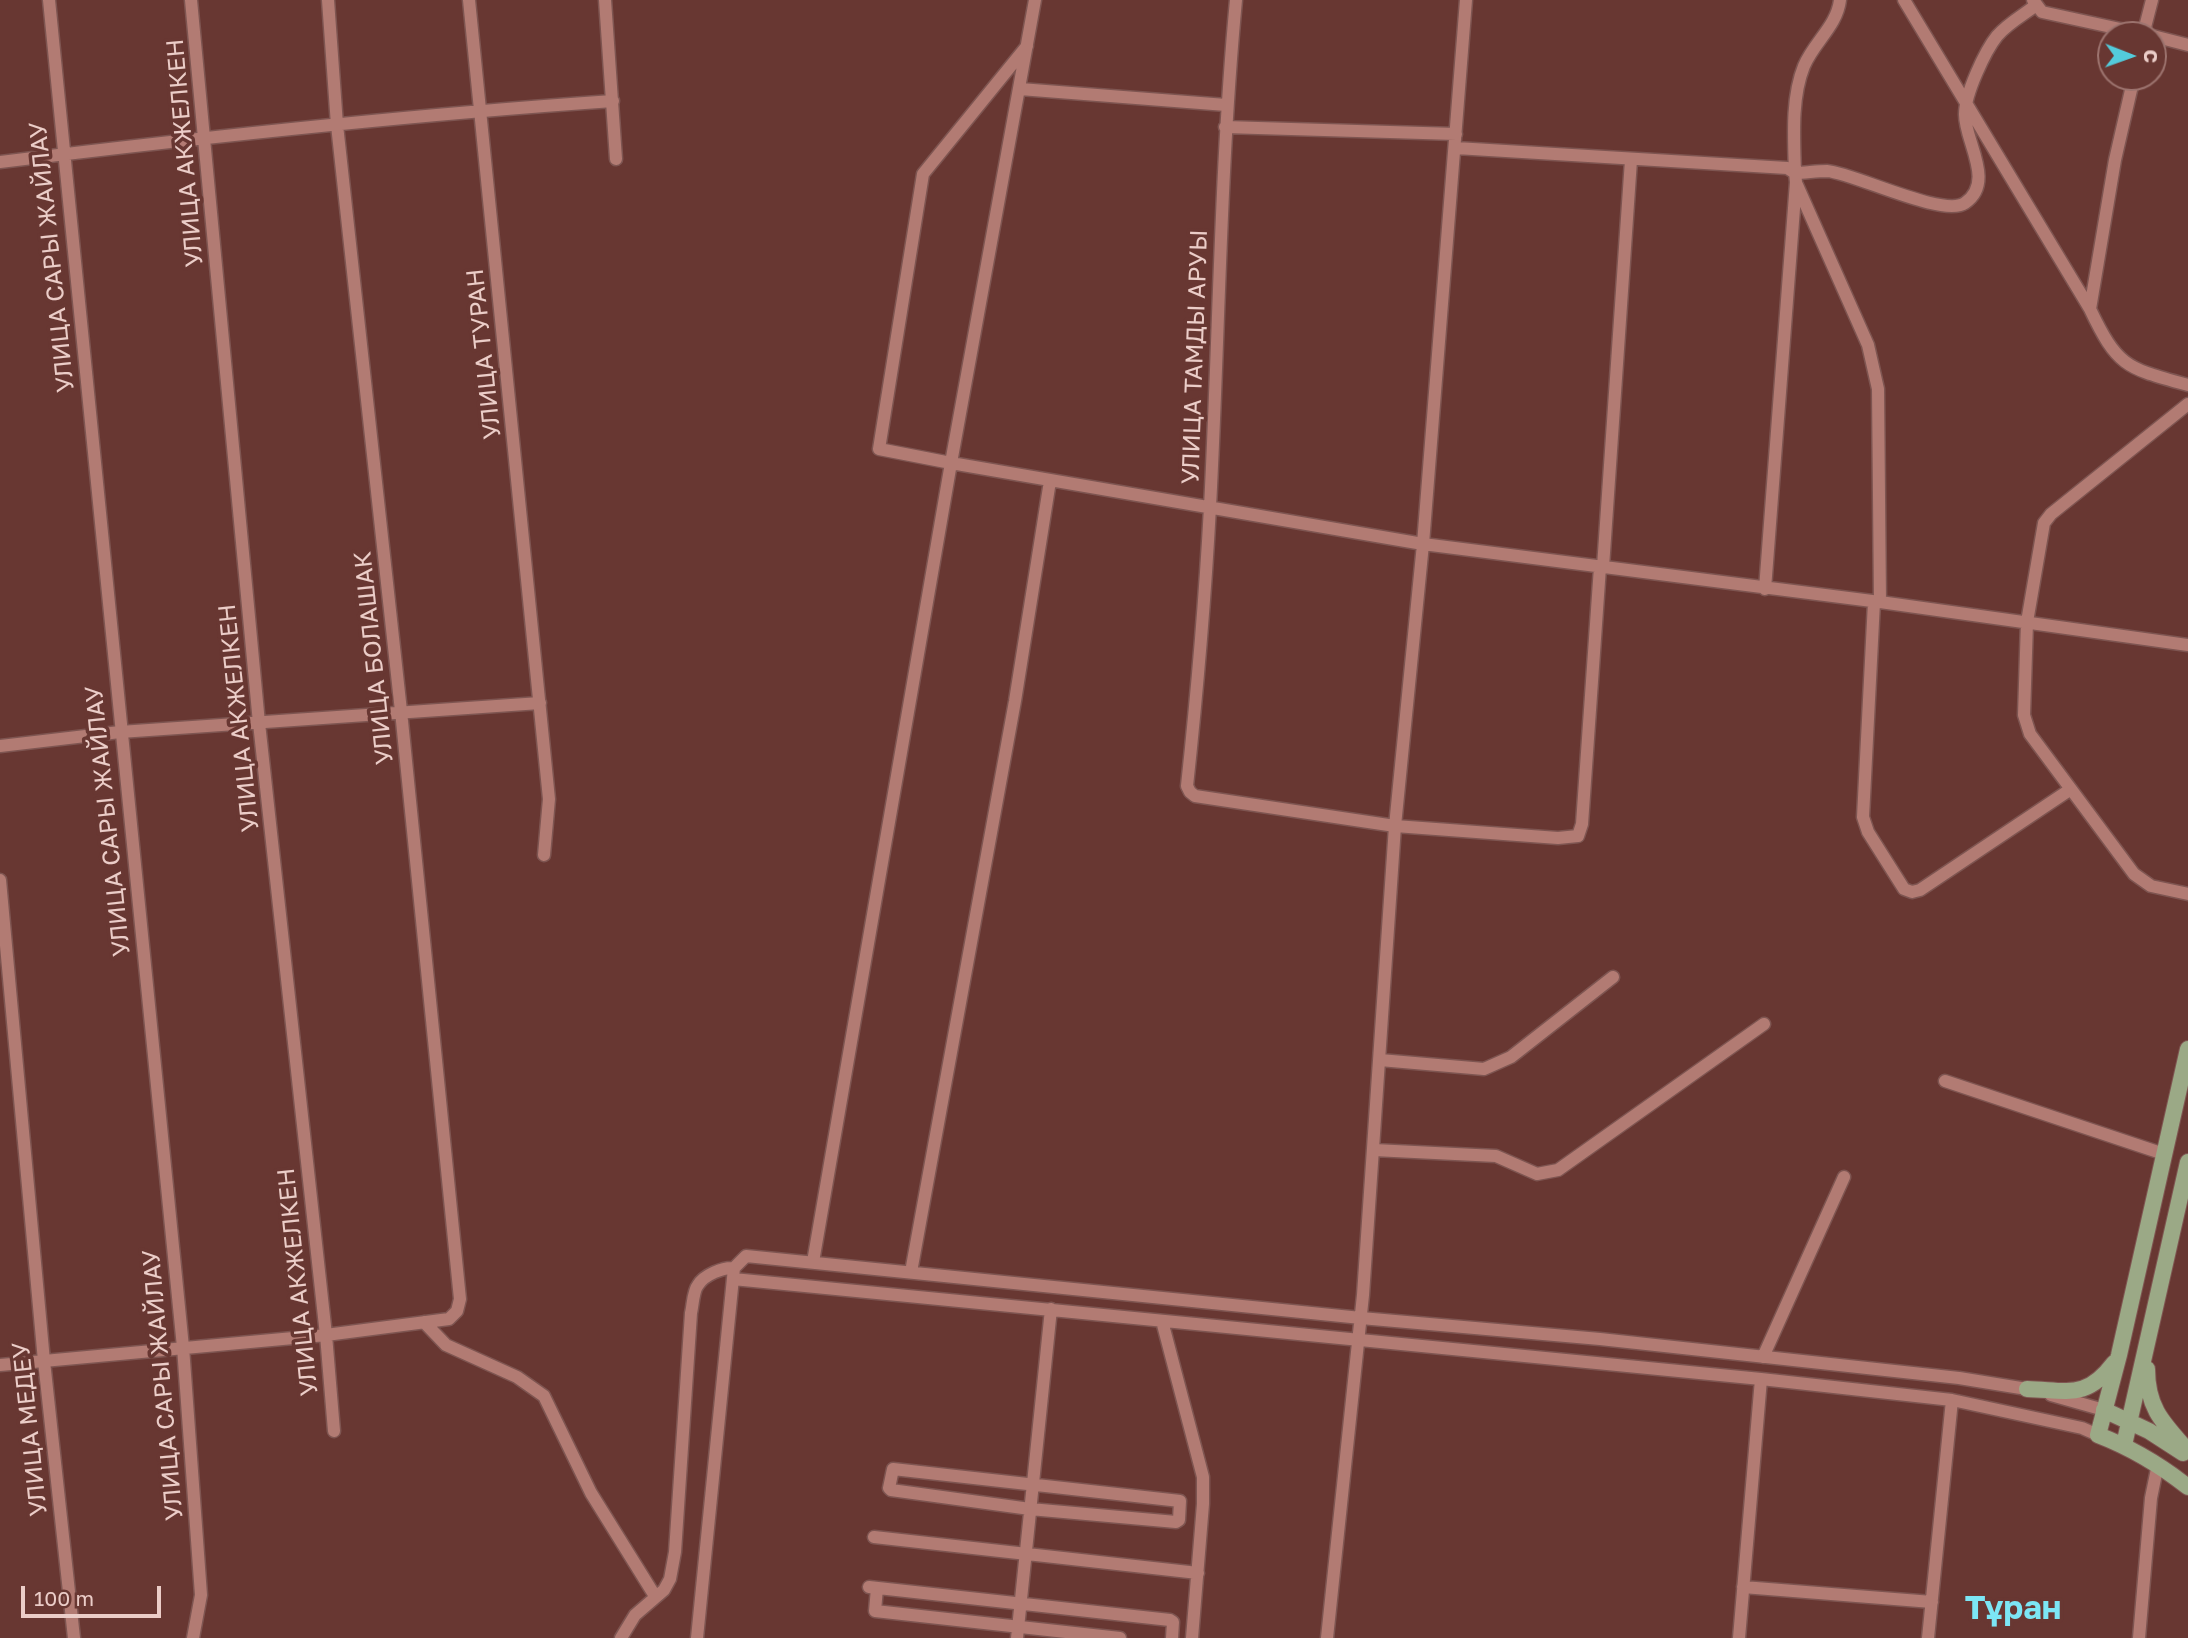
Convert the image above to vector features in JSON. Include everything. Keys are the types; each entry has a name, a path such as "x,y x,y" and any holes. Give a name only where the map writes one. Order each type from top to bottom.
{"main road":[{"path":"2188,1049 2119,1355 2098,1435 2124,1445 2158,1464 2188,1487"},
{"path":"2124,1445 2188,1162"},
{"path":"2149,1339 2147,1376 2150,1399 2159,1419 2188,1451"},
{"path":"2027,1388 2077,1391 2094,1385 2119,1355"},
{"path":"2105,1410 2129,1421 2188,1457"}],"street":[{"name":"УЛИЦА САРЫ ЖАЙЛАУ","path":"49,0 183,1347 201,1595 193,1638"},
{"name":"УЛИЦА АКЖЕЛКЕН","path":"191,0 259,723 326,1335 334,1431"},
{"name":"УЛИЦА БОЛАШАК","path":"327,0 337,125 401,711 460,1299 457,1311 449,1319 424,1322"},
{"name":"УЛИЦА ТУРАН","path":"469,0 540,703 548,799 544,855"},
{"path":"605,0 616,159"},
{"path":"813,1262 951,463 1035,0"},
{"name":"УЛИЦА ТАМДЫ АРУЫ","path":"1236,0 1226,105 1210,508 1195,716 1187,786 1189,792 1195,796 1395,826 1558,838 1578,836 1582,824 1602,567"},
{"path":"1328,1638 1363,1295 1395,826 1423,544 1466,0"},
{"path":"1765,589 1796,178 1798,83 1805,64 1838,13 1840,0"},
{"path":"1905,0 2090,309 2104,340 2122,361 2140,372 2188,385"},
{"path":"2149,21 2152,0"},
{"path":"1796,178 1828,171 1924,201 1955,207 1966,203 1973,193 1978,170 1976,153 1966,125 1967,104 1981,64 1998,35 2034,3 2042,12 2097,24"},
{"path":"2167,40 2188,45"},
{"path":"1027,46 923,174 879,449 1050,481 1423,544 2188,645"},
{"path":"1020,89 1226,105"},
{"path":"2090,309 2115,160 2131,91"},
{"path":"0,162 205,137 480,110 613,101"},
{"path":"1226,127 1456,134"},
{"path":"1456,148 1787,168 1796,178 1868,345 1878,389 1877,602 1863,817 1868,832 1884,854 1903,889 1912,892 1920,890 2071,789"},
{"path":"1602,567 1631,160"},
{"path":"2188,404 2051,514 2044,523 2027,622 2024,715 2030,734 2134,874 2151,886 2188,894"},
{"path":"911,1272 1016,701 1050,481"},
{"path":"0,746 120,732 540,703"},
{"name":"УЛИЦА МЕДЕУ","path":"0,880 44,1361 74,1638"},
{"path":"1380,1060 1484,1069 1499,1064 1613,977"},
{"path":"1374,1150 1496,1156 1537,1174 1549,1173 1558,1170 1764,1024"},
{"path":"1945,1082 2164,1154"},
{"path":"1763,1357 1843,1177"},
{"path":"697,1638 734,1273 746,1256 1959,1378 2027,1388 2105,1410"},
{"path":"621,1638 635,1615 664,1590 670,1579 691,1313 698,1285 712,1273 726,1268 734,1273 1162,1321 1761,1378 1952,1400 2082,1428 2098,1435"},
{"path":"1340,1316 1351,1311 1363,1295"},
{"path":"1363,1295 1368,1309 1383,1320"},
{"path":"1017,1632 1051,1309"},
{"path":"1162,1321 1203,1477 1192,1638"},
{"path":"0,1365 326,1335 424,1322 446,1345 517,1377 544,1396 591,1493 655,1596"},
{"path":"1739,1638 1761,1378"},
{"path":"1928,1638 1952,1400"},
{"path":"2139,1638 2151,1498 2158,1464"},
{"path":"891,1470 1181,1502 1179,1520 1176,1522 1030,1509 891,1490 891,1470"},
{"path":"874,1537 1198,1573"},
{"path":"1744,1587 1932,1602"},
{"path":"1120,1638 1017,1632 875,1611 873,1588 1170,1620 1173,1622 1172,1638"}],"district":[{"name":"Тұран","path":"2013,1609"}]}
